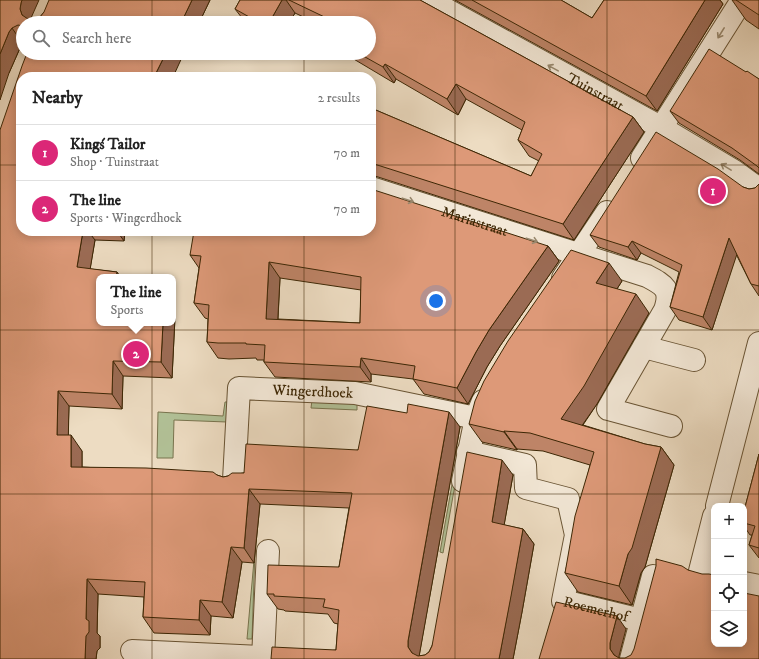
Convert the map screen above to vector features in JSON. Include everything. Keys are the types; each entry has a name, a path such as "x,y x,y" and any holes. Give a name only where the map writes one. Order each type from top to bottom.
{"street":[{"name":"Tuinstraat","path":"429,0 662,128 759,189"},
{"path":"632,175 742,0"},
{"name":"Mariastraat","path":"376,190 647,276 661,283 667,290 669,300 644,347"},
{"path":"552,294 618,195"},
{"path":"718,503 759,343"},
{"path":"671,426 608,409 644,347 694,360"},
{"path":"460,498 476,418 493,384"},
{"name":"Wingerdhoek","path":"234,480 239,388 355,393 476,418"},
{"name":"Roemerhof","path":"468,452 525,465 526,488 568,499 576,536 563,601 641,620"},
{"path":"711,528 700,571 711,574"},
{"path":"132,651 263,658 268,551"},
{"path":"631,659 653,576"},
{"path":"747,584 759,586"}],"green space":[{"path":"312,400 357,402 357,410 311,408"},
{"path":"225,402 228,402 227,422 174,420 173,458 157,458 158,412 223,416"},
{"path":"453,479 456,479 443,553 440,552"},
{"path":"255,549 252,639 247,639"}],"building":[{"path":"0,0 22,0 20,9 24,16 16,16 16,26 9,32 0,54"},
{"path":"49,0 192,0 184,16 41,16"},
{"path":"240,0 282,0 273,16 248,16 235,9"},
{"path":"289,0 420,0 633,117 563,224 376,165 376,110 531,176 542,154 518,140 525,122 456,84 447,99 385,64 383,67 370,60 376,60 376,16 322,16"},
{"path":"472,0 561,0 592,18 604,0 705,0 646,96"},
{"path":"736,0 759,0 759,15"},
{"path":"709,49 759,79 759,168 732,148 670,111"},
{"path":"24,60 162,60 156,72 20,72"},
{"path":"16,83 16,236 82,236 77,267 117,272 117,274 96,274 96,326 163,326 161,362 113,361 112,394 58,391 57,435 71,435 71,467 146,468 213,472 223,477 232,473 244,473 246,444 358,450 367,406 407,413 408,404 449,412 408,647 412,653 418,656 425,655 429,652 432,646 467,452 502,460 492,522 523,529 499,659 271,659 272,647 336,650 339,610 323,607 325,599 274,596 274,594 267,594 268,565 339,567 352,493 249,489 244,548 231,547 222,602 200,600 199,620 143,617 145,582 87,579 86,619 89,621 89,632 86,636 85,659 0,659 0,130"},
{"path":"656,132 718,169 743,187 749,189 755,188 759,184 759,286 751,284 729,238 703,317 670,307 682,265 632,241 628,247 590,235"},
{"path":"376,191 548,246 489,330 457,388 413,379 415,366 361,358 360,367 264,362 265,345 207,342 209,305 194,303 201,256 190,255 193,236 376,236","holes":["269,262 361,277 360,323 266,319"]},
{"path":"571,250 609,263 596,283 636,294 584,386 561,419 645,444 661,447 632,548 628,554 619,586 565,573 575,516 594,452 530,433 504,432 469,424 475,401 484,381 508,341"},
{"path":"759,454 759,548 749,545 755,526 747,524 746,503"},
{"path":"656,559 682,566 688,570 702,574 711,574 711,647 747,647 747,594 759,596 759,659 539,659 556,602 617,616 610,643 610,649 614,655 619,658 625,658 631,655 634,649 656,566"}],"place":[{"name":"Kingś Tailor","path":"713,191"},
{"name":"The line","path":"136,354"}]}
